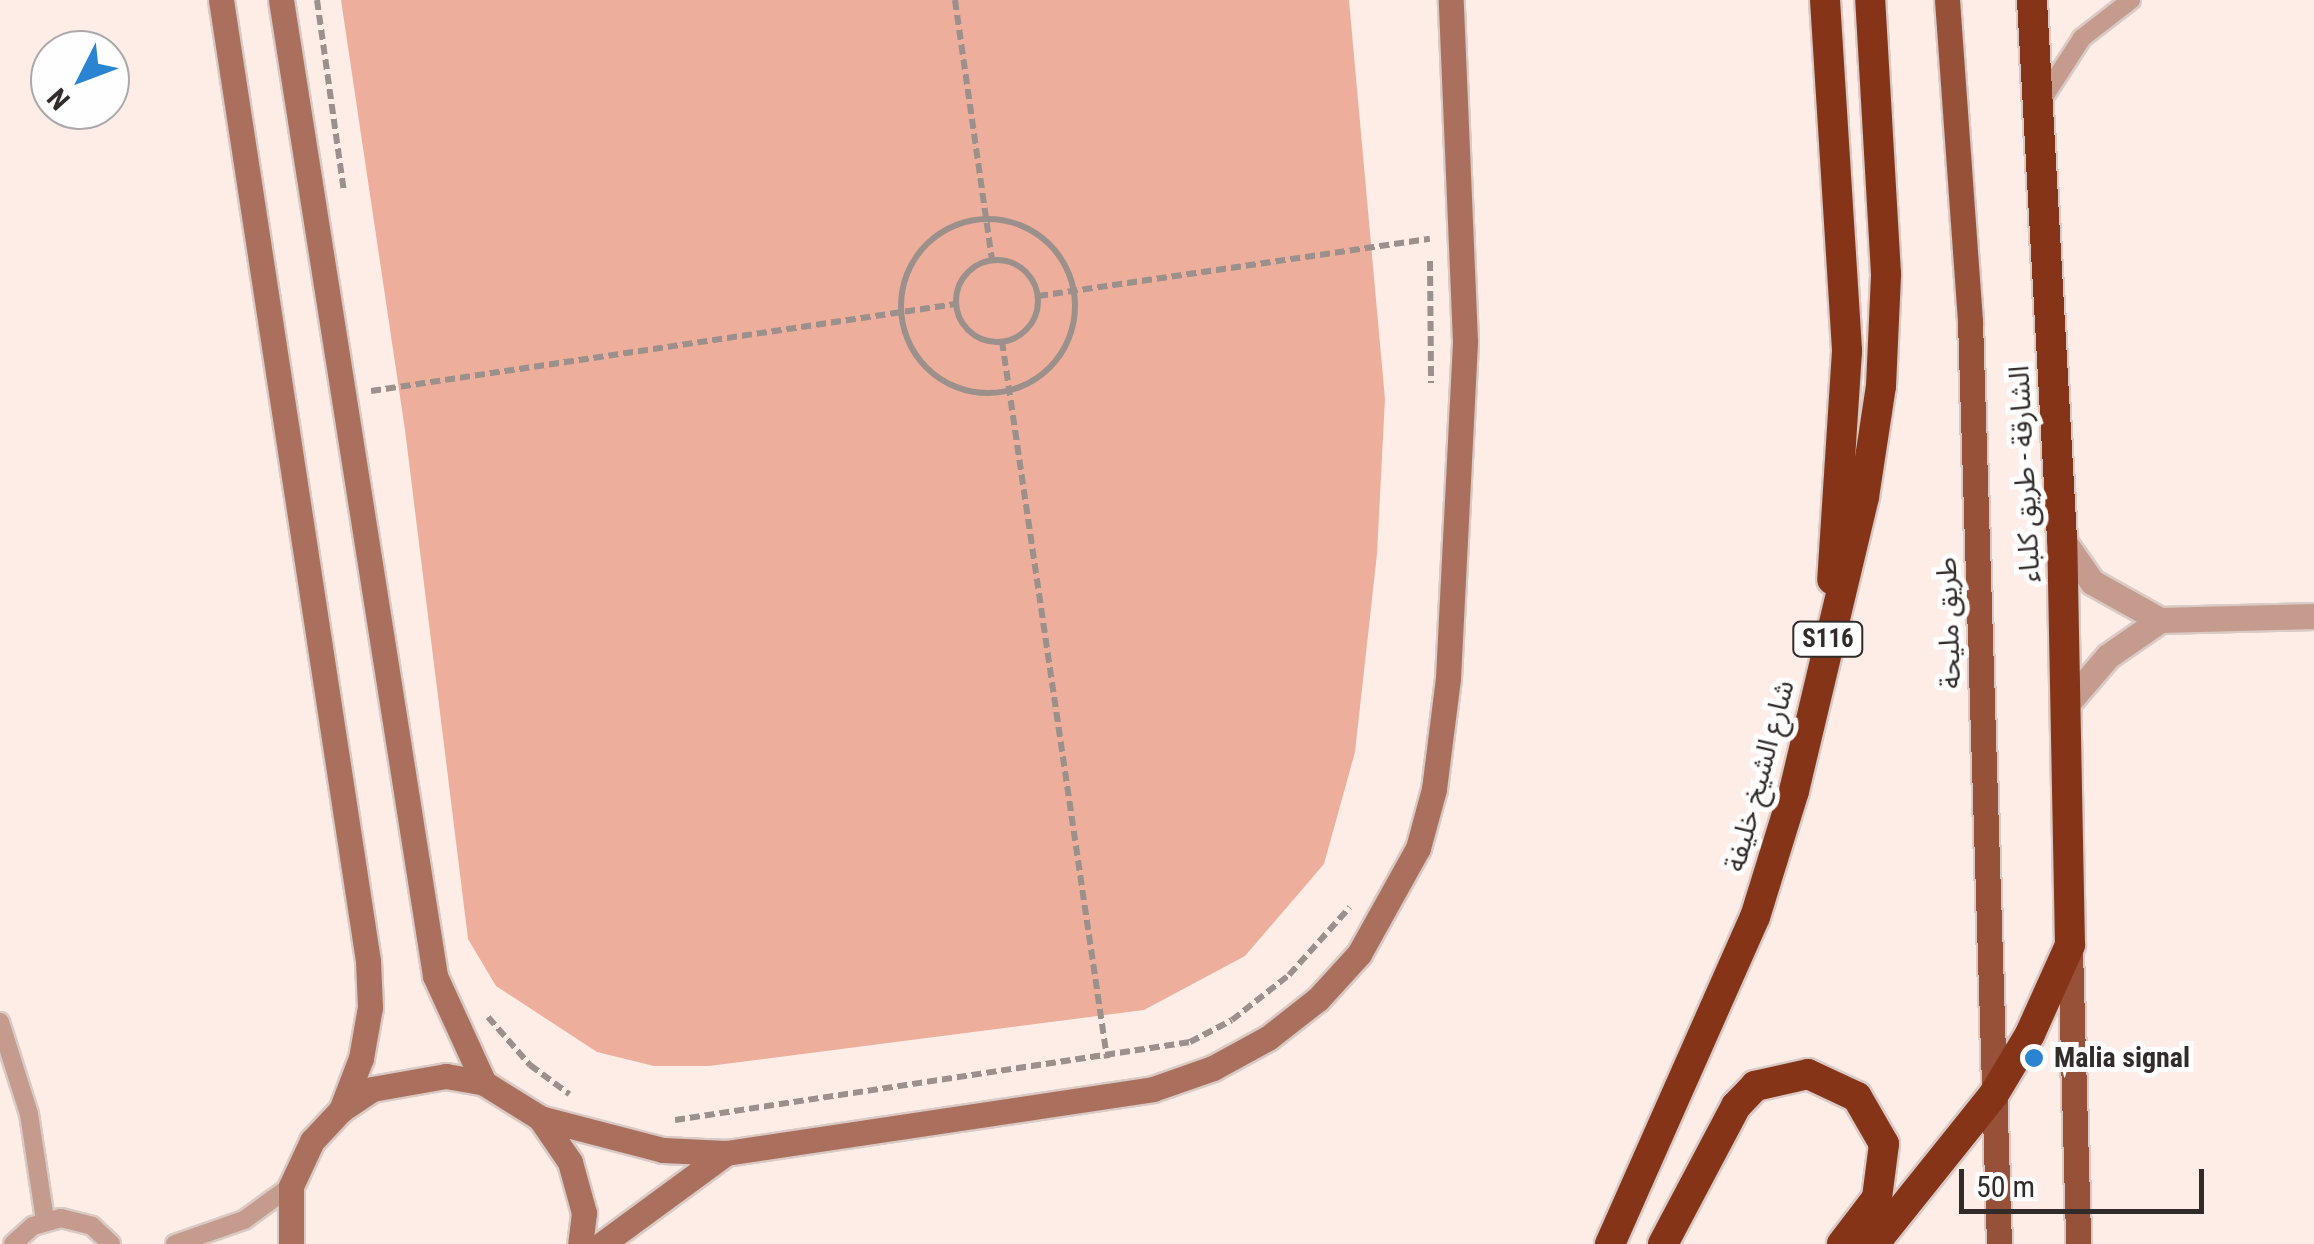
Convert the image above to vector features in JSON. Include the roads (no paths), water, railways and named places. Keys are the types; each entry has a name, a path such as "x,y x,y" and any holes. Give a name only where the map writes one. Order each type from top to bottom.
{"highway":[{"path":"1825,0 1847,351 1832,552 1835,605"},
{"name":"شارع الشيخ خليفة","path":"1610,1244 1755,917 1794,791 1835,605 1864,497 1884,330 1870,0"},
{"name":"الشارقة - طريق كلباء","path":"2032,0 2062,539 2070,945"},
{"path":"1874,1244 1994,1094 2030,1034 2070,945"},
{"path":"1664,1244 1736,1106 1755,1086 1808,1074 1857,1096 1884,1144 1876,1198 1842,1244"}],"main road":[{"name":"طريق مليحة","path":"1947,0 1970,321 1999,1244"},
{"path":"2070,945 2078,1244"}],"street":[{"path":"221,0 368,961 370,1007 361,1058 340,1110"},
{"path":"282,0 435,976 484,1083"},
{"path":"291,1244 291,1186 312,1141 340,1110 372,1089 408,1078 484,1083 540,1118 647,1147 726,1153 1153,1090 1213,1068 1268,1038 1318,999 1392,903 1418,848 1434,789 1458,566 1466,341 1451,0"},
{"path":"2062,539 2092,582 2160,620 2314,616"},
{"path":"2067,704 2108,656 2160,620"},
{"path":"540,1118 570,1162 584,1214 580,1244"},
{"path":"602,1244 726,1153"}],"lane":[{"path":"2040,104 2068,56 2103,9 2131,0"},
{"path":"0,1022 29,1114 45,1220"},
{"path":"175,1244 244,1220 291,1186"},
{"path":"13,1244 45,1220 77,1220 111,1244"}],"place":[{"name":"Malia signal","path":"2034,1058"}]}
